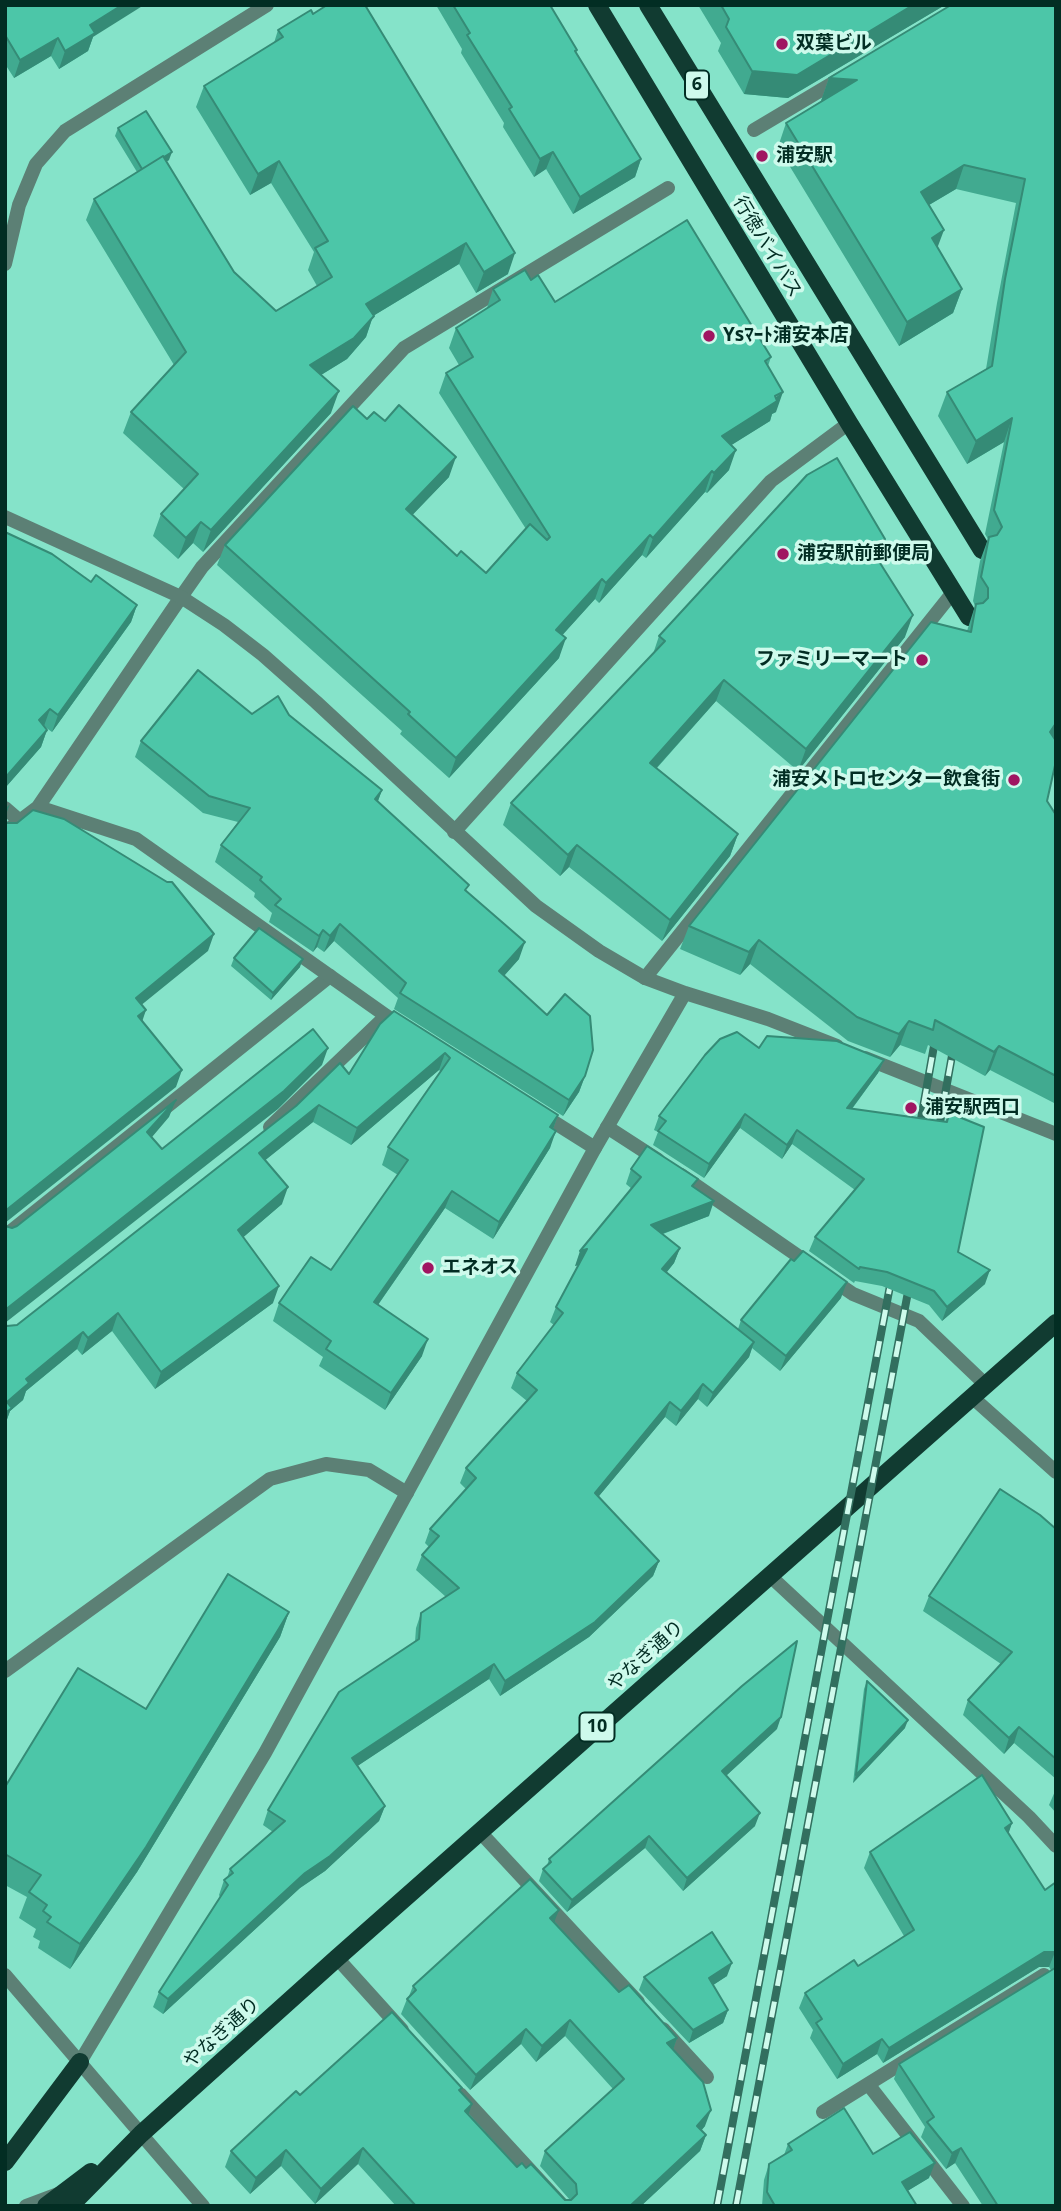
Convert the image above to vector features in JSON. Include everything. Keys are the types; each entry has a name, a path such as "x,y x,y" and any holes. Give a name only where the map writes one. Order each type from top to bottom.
{"main road":[{"name":"行徳バイパス","path":"597,5 849,423 970,617"},
{"name":"行徳バイパス","path":"648,5 982,550"},
{"name":"やなぎ通り","path":"141,2134 769,1575 1056,1324"},
{"path":"5,2162 80,2062"},
{"name":"10","path":"46,2206 72,2200 141,2134"}],"street":[{"path":"5,264 19,205 36,164 65,131 267,5"},
{"path":"754,130 859,68"},
{"path":"5,832 38,807 202,567 404,348 668,188"},
{"path":"454,832 771,481 849,423"},
{"path":"5,517 181,597 224,625 263,655 536,906 599,951 645,978 768,1019 1056,1134"},
{"path":"645,978 954,591"},
{"path":"38,807 136,839 409,1031"},
{"path":"5,808 20,821"},
{"path":"5,1236 330,976"},
{"path":"80,2062 265,1753 595,1148 685,993"},
{"path":"263,1133 284,1116 386,1016"},
{"path":"525,1104 595,1148"},
{"path":"607,1127 726,1204 853,1294 919,1321 979,1391 1056,1472"},
{"path":"5,1671 270,1479 326,1464 369,1470 408,1493"},
{"path":"769,1575 1020,1808 1056,1846"},
{"path":"480,1832 707,2077"},
{"path":"337,1958 412,2041"},
{"path":"5,1975 203,2206"},
{"path":"823,2112 1044,1975"},
{"path":"450,2082 563,2206"},
{"path":"868,2084 963,2206"},
{"path":"26,2206 72,2200"}],"building":[{"path":"5,5 122,5 90,25 95,33 65,51 58,38 20,60 5,35"},
{"path":"327,5 365,5 515,253 484,272 466,243 366,304 374,316 354,338 310,365 339,391 211,530 201,522 186,538 161,514 198,474 131,412 186,352 94,199 163,156 234,272 276,311 332,277 315,248 328,241 279,161 258,174 204,86 283,37 278,30 311,10 313,14"},
{"path":"453,5 550,5 641,159 580,197 553,152 540,159 509,109 512,107 467,35 470,33"},
{"name":"双葉ビル","path":"721,5 913,5 797,75 752,71 726,27 729,19"},
{"path":"951,5 1056,5 1056,723 1050,732 1056,741 1056,761 1047,801 1056,815 1056,1076 999,1046 994,1052 935,1020 933,1030 909,1021 899,1034 857,1017 759,940 749,952 689,926 931,622 971,632 976,604 983,603 988,598 988,588 981,577 989,537 997,535 1002,527 994,510 1012,418 976,441 947,392 992,366 1005,279 1025,179 964,165 921,192 944,230 932,238 962,289 907,322 786,123 857,80 829,78"},
{"path":"146,111 172,152 142,169 118,128"},
{"path":"687,220 771,357 765,361 783,392 775,396 777,401 722,436 736,450 714,473 712,471 653,538 650,535 606,583 602,579 556,630 566,638 456,758 408,714 410,712 225,545 353,406 367,419 374,412 385,421 399,405 456,457 406,509 457,556 461,551 486,573 530,524 547,540 550,537 446,373 473,357 456,328 500,300 493,289 525,270 531,280 538,275 555,302"},
{"path":"837,458 885,539 873,552 913,615 806,749 724,680 650,763 738,834 670,920 577,845 568,855 511,803 665,641 659,636 807,475"},
{"path":"5,532 52,554 91,582 96,575 137,605 58,715 50,709 39,720 47,730 5,778"},
{"path":"198,670 252,714 278,696 289,715 382,790 375,799 469,885 465,890 525,942 499,971 547,1015 565,994 590,1016 593,1050 585,1076 569,1100 400,993 406,983 340,924 330,936 323,930 319,936 275,905 281,899 260,880 262,877 221,845 250,808 209,796 141,741"},
{"path":"33,810 64,819 167,882 172,882 214,934 136,998 146,1010 138,1016 182,1070 5,1211 5,821 17,823"},
{"path":"259,928 303,959 273,993 234,958"},
{"path":"394,1011 558,1115 550,1127 556,1131 499,1222 452,1191 374,1302 428,1339 391,1393 326,1349 331,1341 279,1303 311,1257 331,1270 408,1160 388,1147 450,1058 445,1053 357,1128 319,1105 259,1153 288,1187 238,1230 279,1286 161,1372 118,1313 88,1338 83,1332 26,1379 29,1383 7,1402 12,1408 5,1413 5,1324 17,1325 296,1106 340,1063 349,1074 380,1024"},
{"path":"313,1029 328,1048 284,1091 5,1310 5,1226 17,1226 176,1100 147,1132 162,1149"},
{"path":"737,1032 759,1048 767,1036 837,1041 884,1060 847,1108 947,1122 949,1113 984,1127 958,1252 990,1270 947,1307 934,1291 887,1272 859,1269 815,1237 864,1179 797,1130 787,1145 745,1114 709,1164 658,1131 666,1121 659,1116 705,1055 720,1039"},
{"path":"647,1146 698,1179 692,1186 714,1201 651,1225 680,1248 662,1269 754,1342 713,1393 703,1384 681,1411 670,1402 595,1493 659,1561 595,1622 505,1681 494,1664 352,1758 385,1806 330,1856 305,1873 168,1999 159,1992 228,1885 224,1880 233,1873 230,1869 285,1821 268,1810 339,1692 419,1639 421,1613 459,1588 422,1555 439,1536 430,1529 476,1478 466,1468 537,1390 517,1373 563,1313 556,1307 587,1249 580,1251 641,1177 631,1169"},
{"path":"803,1251 847,1282 786,1356 741,1320 791,1259 794,1261"},
{"path":"1000,1489 1056,1529 1056,1759 1019,1727 1009,1738 968,1700 1012,1652 929,1596"},
{"path":"228,1574 289,1612 146,1847 80,1944 47,1922 51,1917 43,1911 47,1905 29,1892 41,1875 5,1854 5,1787 78,1668 146,1709"},
{"path":"797,1641 781,1717 722,1771 760,1813 687,1878 649,1836 572,1900 543,1869 551,1862 549,1859 742,1686"},
{"path":"867,1681 908,1720 856,1775"},
{"path":"982,1775 1012,1823 1005,1828 1045,1890 1056,1882 1056,1954 1044,1952 889,2048 882,2039 843,2064 816,2023 822,2019 805,1993 854,1960 858,1966 914,1930 870,1852"},
{"path":"530,1879 559,1910 550,1918 619,1992 629,1985 677,2038 667,2043 703,2082 711,2110 697,2126 706,2135 630,2206 416,2206 363,2148 321,2189 286,2150 256,2178 231,2151 296,2091 300,2095 392,2012 462,2088 459,2090 472,2104 465,2111 517,2167 522,2163 526,2168 531,2164 565,2200 571,2200 577,2194 576,2184 545,2151 624,2079 570,2020 542,2046 526,2029 476,2075 407,1999 416,1990 413,1986"},
{"path":"712,1932 732,1963 709,1978 728,2010 693,2030 644,1977"},
{"path":"1056,1966 1056,2206 998,2206 961,2148 952,2153 927,2122 934,2117 899,2064"},
{"path":"844,2108 873,2154 910,2132 935,2163 902,2182 917,2206 775,2206 767,2192 769,2164 792,2150 788,2144"}],"railway":[{"path":"918,1136 937,1029"},
{"path":"937,1139 955,1039"},
{"path":"717,2206 893,1270"},
{"path":"736,2206 911,1276"}],"place":[{"name":"双葉ビル","path":"782,44"},
{"name":"浦安駅","path":"762,156"},
{"name":"Ysﾏｰﾄ浦安本店","path":"709,336"},
{"name":"浦安駅前郵便局","path":"783,554"},
{"name":"ファミリーマート","path":"922,660"},
{"name":"浦安メトロセンター飲食街","path":"1014,780"},
{"name":"浦安駅西口","path":"911,1108"},
{"name":"エネオス","path":"428,1268"}]}
